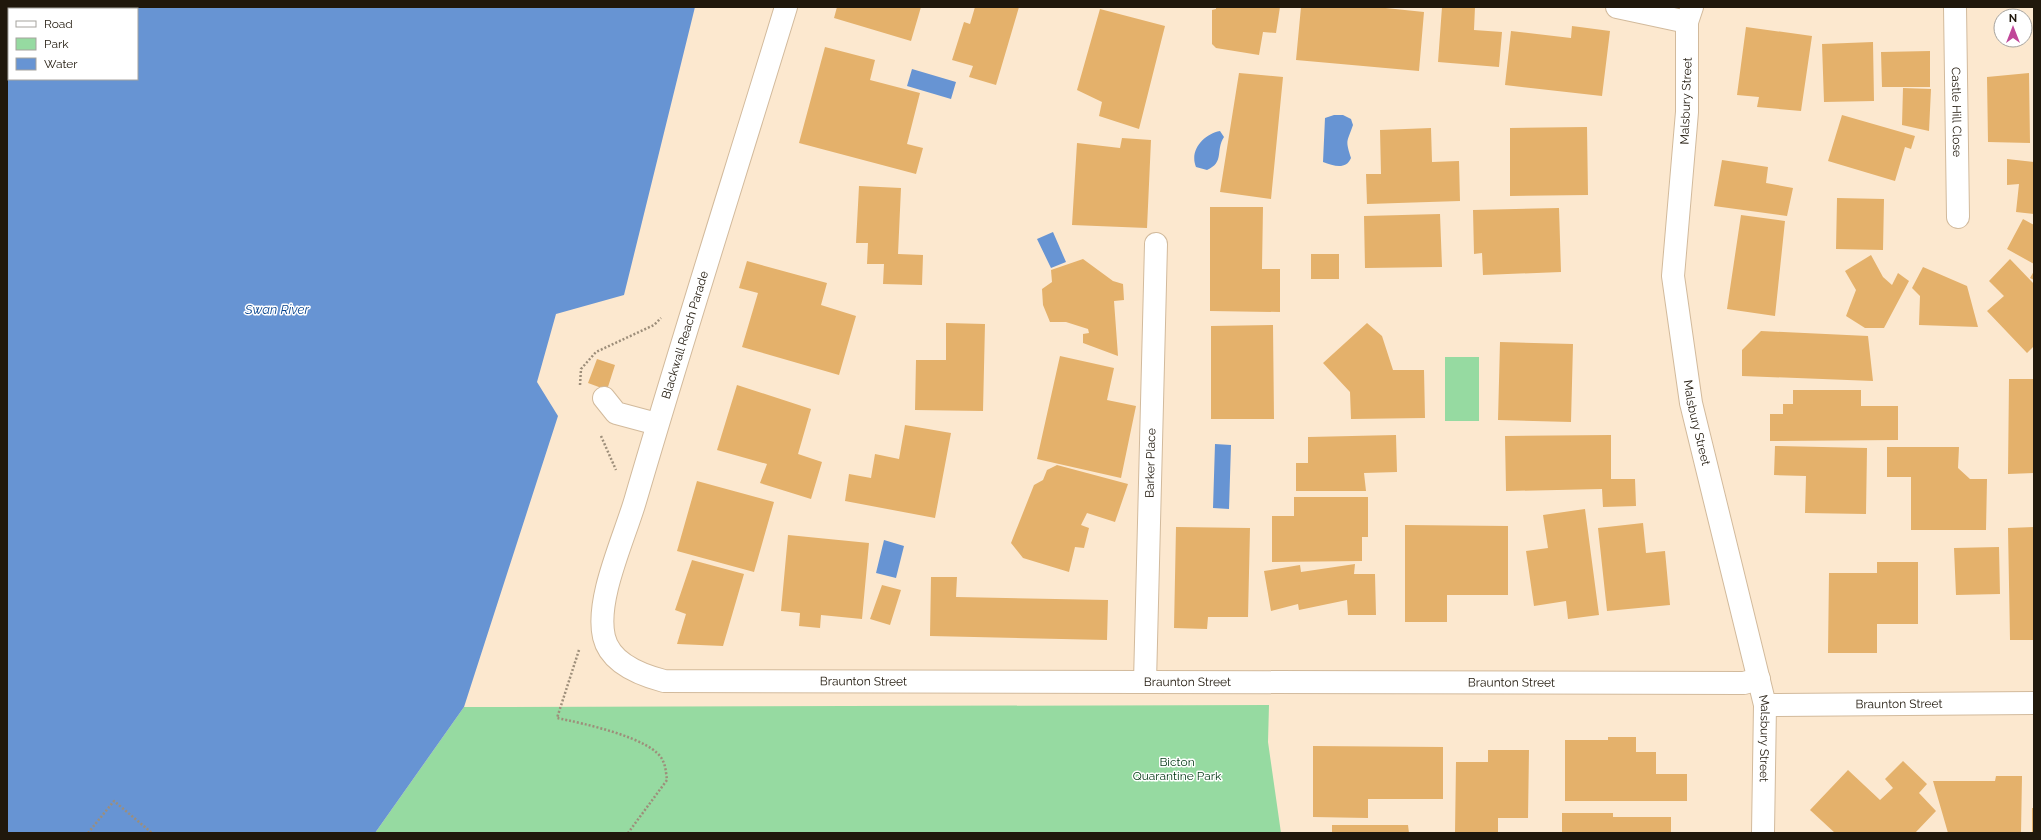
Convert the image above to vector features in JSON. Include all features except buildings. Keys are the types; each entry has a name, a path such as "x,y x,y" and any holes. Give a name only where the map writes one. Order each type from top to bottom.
{"street":[{"name":"Blackwall Reach Parade","path":"620,661 609,650 604,638 602,612 605,596 630,519 657,424 786,7"},
{"path":"1617,7 1689,14"},
{"name":"Castle Hill Close","path":"1955,7 1958,217"},
{"name":"Malsbury Street","path":"1689,14 1688,112 1673,276 1691,403 1759,679 1764,705 1763,833"},
{"name":"Barker Place","path":"1145,682 1156,244"},
{"path":"604,398 616,413 657,424"},
{"name":"Braunton Street","path":"620,661 647,676 664,681 1744,683 1759,679"},
{"name":"Braunton Street","path":"1764,705 2034,703"}],"path":[{"path":"88,833 114,801 152,833"}],"green space":[{"path":"1445,357 1479,357 1479,421 1445,421"},
{"name":"Bicton Quarantine Park","path":"1269,705 1268,742 1281,833 375,833 464,707"}],"water":[{"name":"Swan River","path":"7,7 695,7 624,295 556,314 537,382 558,416 464,707 375,833 7,833"},
{"path":"912,69 956,82 951,99 907,86"},
{"path":"1334,115 1343,115 1351,119 1353,125 1348,141 1351,158 1349,162 1343,166 1335,166 1323,162 1325,118"},
{"path":"1220,131 1224,137 1221,142 1218,160 1216,163 1213,167 1207,170 1196,167 1194,161 1196,149 1199,144 1204,139"},
{"path":"1053,232 1066,262 1051,268 1037,239"},
{"path":"1215,444 1231,445 1229,509 1213,508"},
{"path":"884,540 904,546 896,578 876,573"}]}
